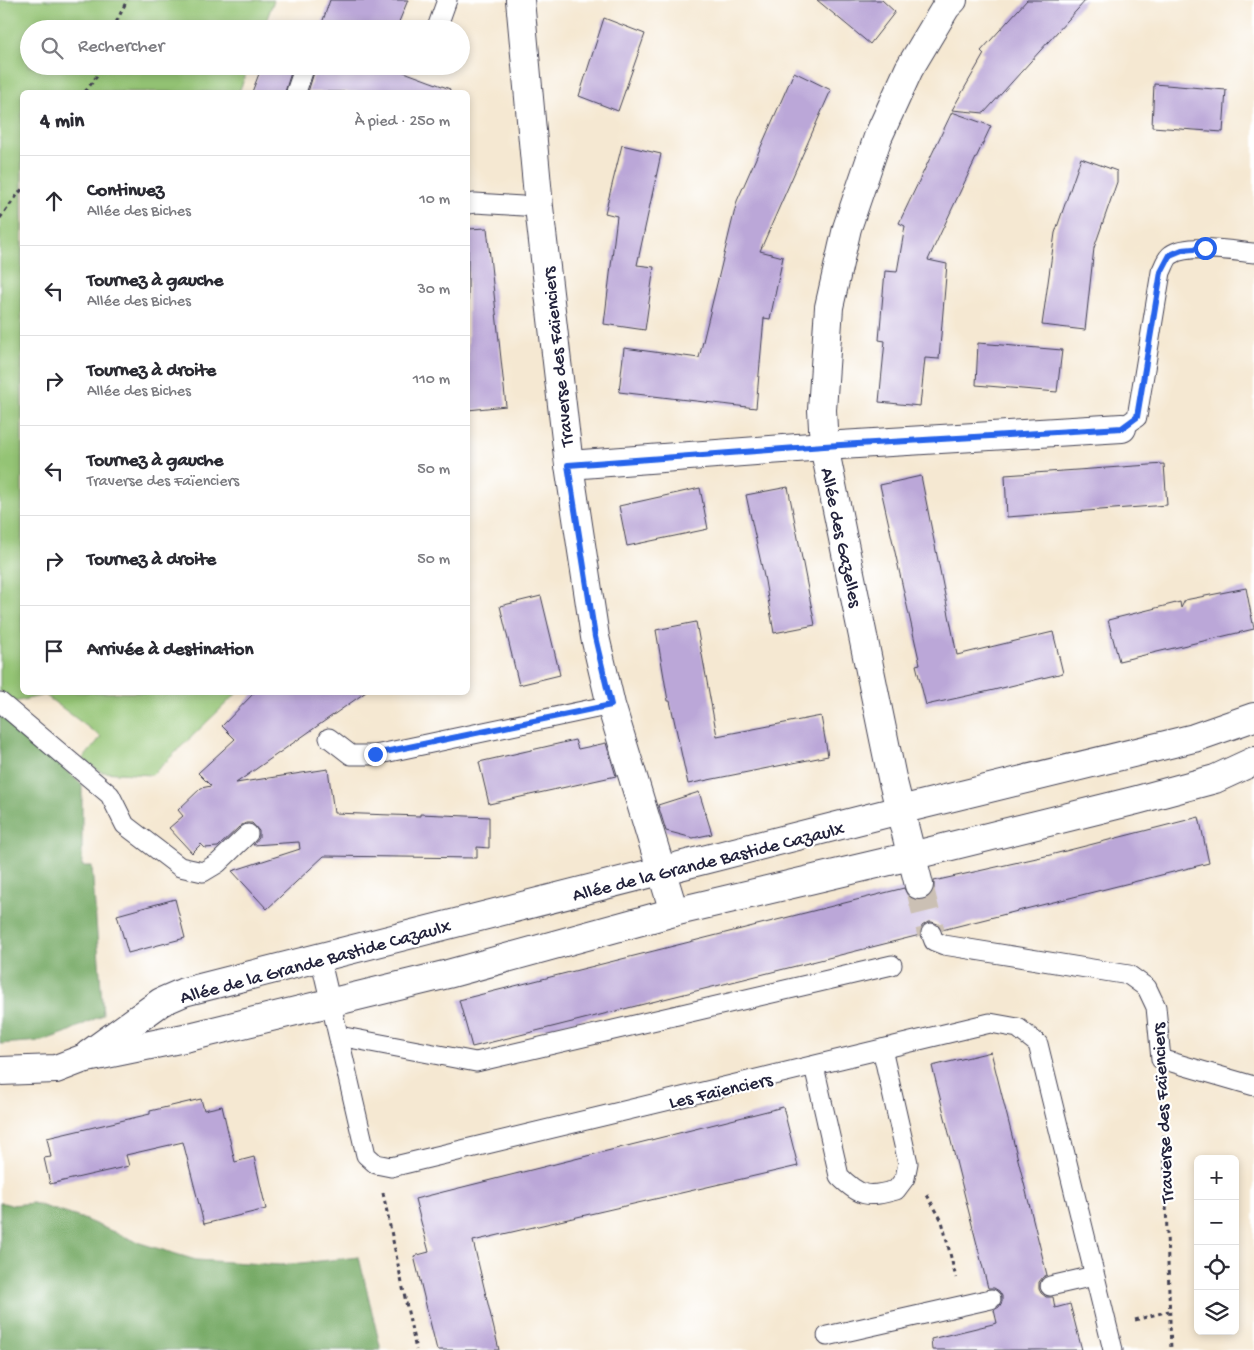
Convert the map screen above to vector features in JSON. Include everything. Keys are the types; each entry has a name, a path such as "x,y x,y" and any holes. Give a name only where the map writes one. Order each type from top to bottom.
{"street":[{"name":"Traverse des Faïenciers","path":"520,0 539,207 568,465 595,637 611,705 674,912"},
{"name":"Allée des Gazelles","path":"911,856 892,778 824,446 822,410 829,308 847,228 878,137 909,69 946,2"},
{"path":"568,465 824,446 1122,428"},
{"name":"Allée de la Grande Bastide Cazaulx","path":"82,1059 161,1002 184,992 900,810 1194,738 1254,717"},
{"name":"Allée de la Grande Bastide Cazaulx","path":"0,1071 56,1069 82,1059 189,1037 448,974 674,912 911,856 1215,779 1254,761"},
{"path":"911,856 919,885"},
{"name":"Allée de la Grande Bastide Cazaulx","path":"161,1002 189,1037"}],"lane":[{"path":"440,20 447,0"},
{"path":"297,90 302,75"},
{"path":"470,204 539,207"},
{"path":"1122,428 1137,417 1161,272 1170,255 1182,250 1205,248 1254,253"},
{"path":"0,702 110,795 125,825 180,866 203,872 218,863 248,834"},
{"path":"328,738 351,755 375,754 611,705"},
{"name":"Traverse des Faïenciers","path":"931,933 934,941 944,945 1129,975 1147,988 1156,1007 1160,1059"},
{"path":"320,957 366,1155 376,1164"},
{"path":"339,1036 476,1062 892,965"},
{"name":"Les Faïenciers","path":"376,1164 391,1167 990,1023 1018,1028 1038,1044 1094,1276 1114,1350"},
{"path":"814,1066 839,1176 852,1190 866,1195 881,1194 896,1190 904,1178 908,1163 882,1049"},
{"path":"1160,1059 1254,1086"},
{"path":"1050,1286 1094,1276"},
{"path":"827,1336 991,1299"}],"path":[{"path":"117,20 127,0"},
{"path":"86,90 97,75"},
{"path":"0,218 20,192"},
{"name":"Traverse des Faïenciers","path":"1160,1059 1171,1350"},
{"path":"376,1164 416,1350"},
{"path":"942,1221 949,1250"},
{"path":"1132,1322 1169,1311"}],"green space":[{"path":"0,0 274,0 266,20 20,20 20,75 246,75 240,90 20,90 20,695 45,695 14,702 0,691"},
{"path":"45,695 235,695 152,775 101,772 83,759 101,737"},
{"path":"0,715 82,784 82,866 92,866 103,1015 65,1033 42,1041 0,1044"},
{"path":"0,1202 11,1205 33,1203 81,1218 140,1243 196,1260 281,1265 359,1257 381,1350 0,1350"}],"building":[{"path":"330,0 408,0 400,20 323,20"},
{"path":"817,0 882,0 895,12 870,44"},
{"path":"1027,0 1086,0 984,113 952,110 984,54 981,51"},
{"path":"604,18 645,34 618,111 579,96"},
{"path":"794,72 831,90 760,251 783,257 770,319 764,318 756,408 619,392 624,348 699,358 737,201"},
{"path":"259,75 290,75 286,90 253,90"},
{"path":"313,75 412,75 450,89 450,90 309,90"},
{"path":"1154,84 1226,90 1223,132 1152,127"},
{"path":"952,112 991,126 928,260 947,264 939,359 925,358 920,406 879,402 885,341 879,340 885,271 897,272 905,226 899,223"},
{"path":"622,145 661,154 637,265 654,267 645,330 604,324 617,216 605,213"},
{"path":"1081,158 1117,171 1117,182 1094,248 1085,330 1042,325 1055,233"},
{"path":"487,228 506,406 470,410 470,229"},
{"path":"978,343 1062,350 1057,392 976,385"},
{"path":"1164,464 1167,505 1007,517 1005,475"},
{"path":"921,476 957,655 1053,632 1063,673 926,705 916,665 920,664 880,485"},
{"path":"788,487 815,625 774,633 765,581 746,495"},
{"path":"700,488 708,529 627,546 619,506"},
{"path":"1246,588 1254,629 1119,661 1108,620 1180,602 1181,608 1185,600"},
{"path":"541,596 560,675 519,685 500,606"},
{"path":"696,622 717,736 821,716 828,756 688,784 670,701 668,701 656,630"},
{"path":"252,695 362,695 236,783 328,769 334,813 489,817 489,848 477,847 477,858 324,856 267,909 232,871 300,849 299,842 253,845 259,838 259,831 252,823 246,823 240,826 218,847 205,848 201,844 192,853 169,828 183,816 178,810 201,788 211,786 198,773 235,739 222,726"},
{"path":"575,740 578,749 606,743 616,776 489,804 479,762"},
{"path":"699,792 712,834 693,838 666,831 658,805"},
{"path":"1199,817 1209,863 942,930 938,924 928,922 922,926 920,935 472,1047 459,1000 904,888 908,896 914,900 922,900 930,896 934,889 934,881 1050,855"},
{"path":"175,899 185,938 128,953 117,915"},
{"path":"991,1052 1047,1275 1039,1282 1039,1289 1046,1297 1053,1297 1055,1308 1070,1304 1082,1350 932,1350 931,1339 997,1323 994,1310 1002,1302 1002,1296 999,1291 994,1288 988,1288 932,1066"},
{"path":"201,1099 204,1110 222,1106 235,1162 254,1157 266,1209 204,1224 183,1142 126,1155 129,1166 50,1184 44,1158 51,1157 47,1138 150,1114 150,1111"},
{"path":"783,1107 798,1166 473,1241 499,1350 437,1350 414,1256 429,1252 415,1199"}],"tunnel":[{"path":"919,885 931,933"}],"route":[{"path":"375,754 611,705 595,637 568,465 824,446 1122,428 1137,417 1144,384 1161,272 1170,255 1182,250 1205,248"}]}
